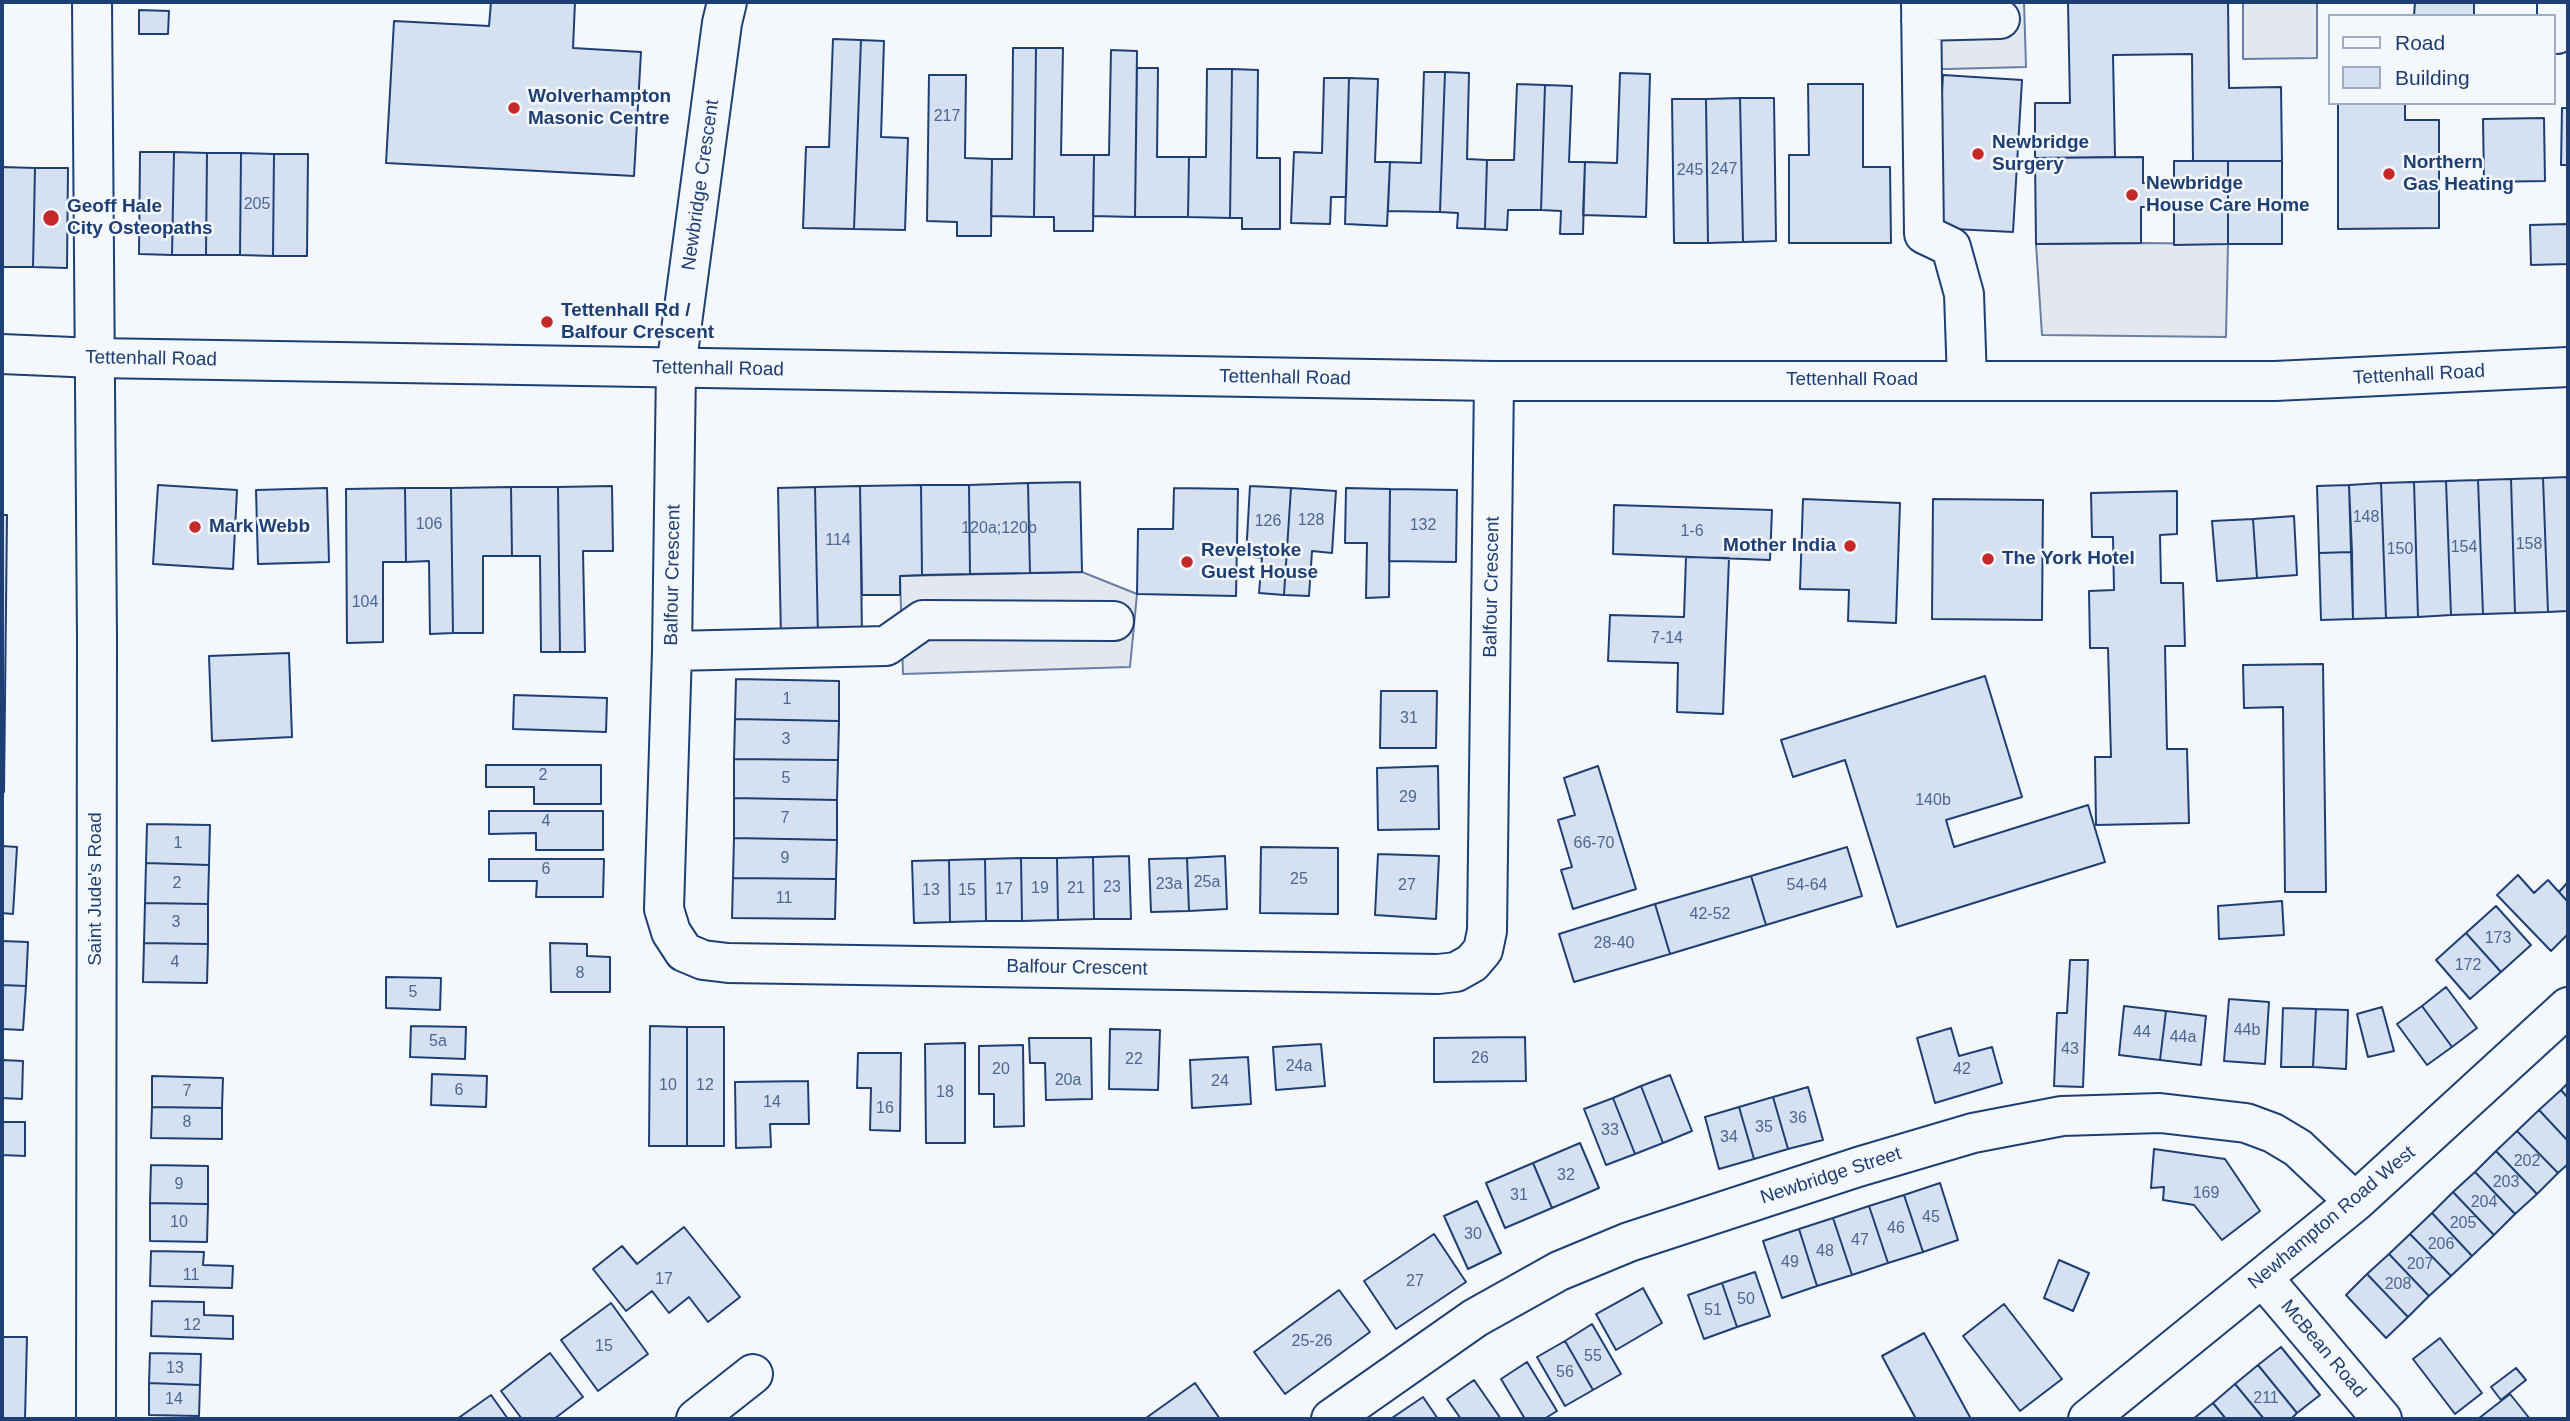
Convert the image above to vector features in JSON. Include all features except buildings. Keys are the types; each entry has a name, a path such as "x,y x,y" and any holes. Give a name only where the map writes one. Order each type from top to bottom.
{"main road":[{"name":"Saint Jude's Road","path":"92,2 96,1419"},
{"name":"Newbridge Crescent","path":"677,368 720,37 727,2"},
{"path":"1967,380 1964,294 1951,247 1924,233 1921,12 2000,19"},
{"name":"Tettenhall Road","path":"2,354 95,358 1494,381 2275,381 2568,367"},
{"name":"Balfour Crescent","path":"677,368 664,909 671,932 684,952 703,960 728,963 1438,974 1456,972 1472,963 1483,950 1487,931 1494,381"},
{"path":"672,651 886,646 923,620 1114,621"},
{"name":"Newhampton Road West","path":"2088,1419 2355,1202 2568,1007"},
{"name":"Newbridge Street","path":"1331,1419 1475,1318 1559,1271 1629,1241 1973,1133 2062,1116 2160,1113 2246,1123 2273,1133 2298,1148 2355,1202"},
{"name":"McBean Road","path":"2263,1278 2382,1419"},
{"path":"696,1419 754,1374"}],"shaded area":[{"path":"1905,2 2024,2 2026,67 1907,70"},
{"path":"2243,2 2317,2 2317,58 2243,59"},
{"path":"2036,244 2228,244 2226,337 2042,335"},
{"path":"1082,572 1137,594 1130,667 903,674 900,576"}],"place":[{"name":"Wolverhampton Masonic Centre","path":"514,108"},
{"name":"Newbridge Surgery","path":"1978,154"},
{"name":"Northern Gas Heating","path":"2389,174"},
{"name":"Newbridge House Care Home","path":"2132,195"},
{"name":"Geoff Hale City Osteopaths","path":"51,218"},
{"name":"Tettenhall Rd / Balfour Crescent","path":"547,322"},
{"name":"Mark Webb","path":"195,527"},
{"name":"Mother India","path":"1850,546"},
{"name":"The York Hotel","path":"1988,559"},
{"name":"Revelstoke Guest House","path":"1187,562"}]}
